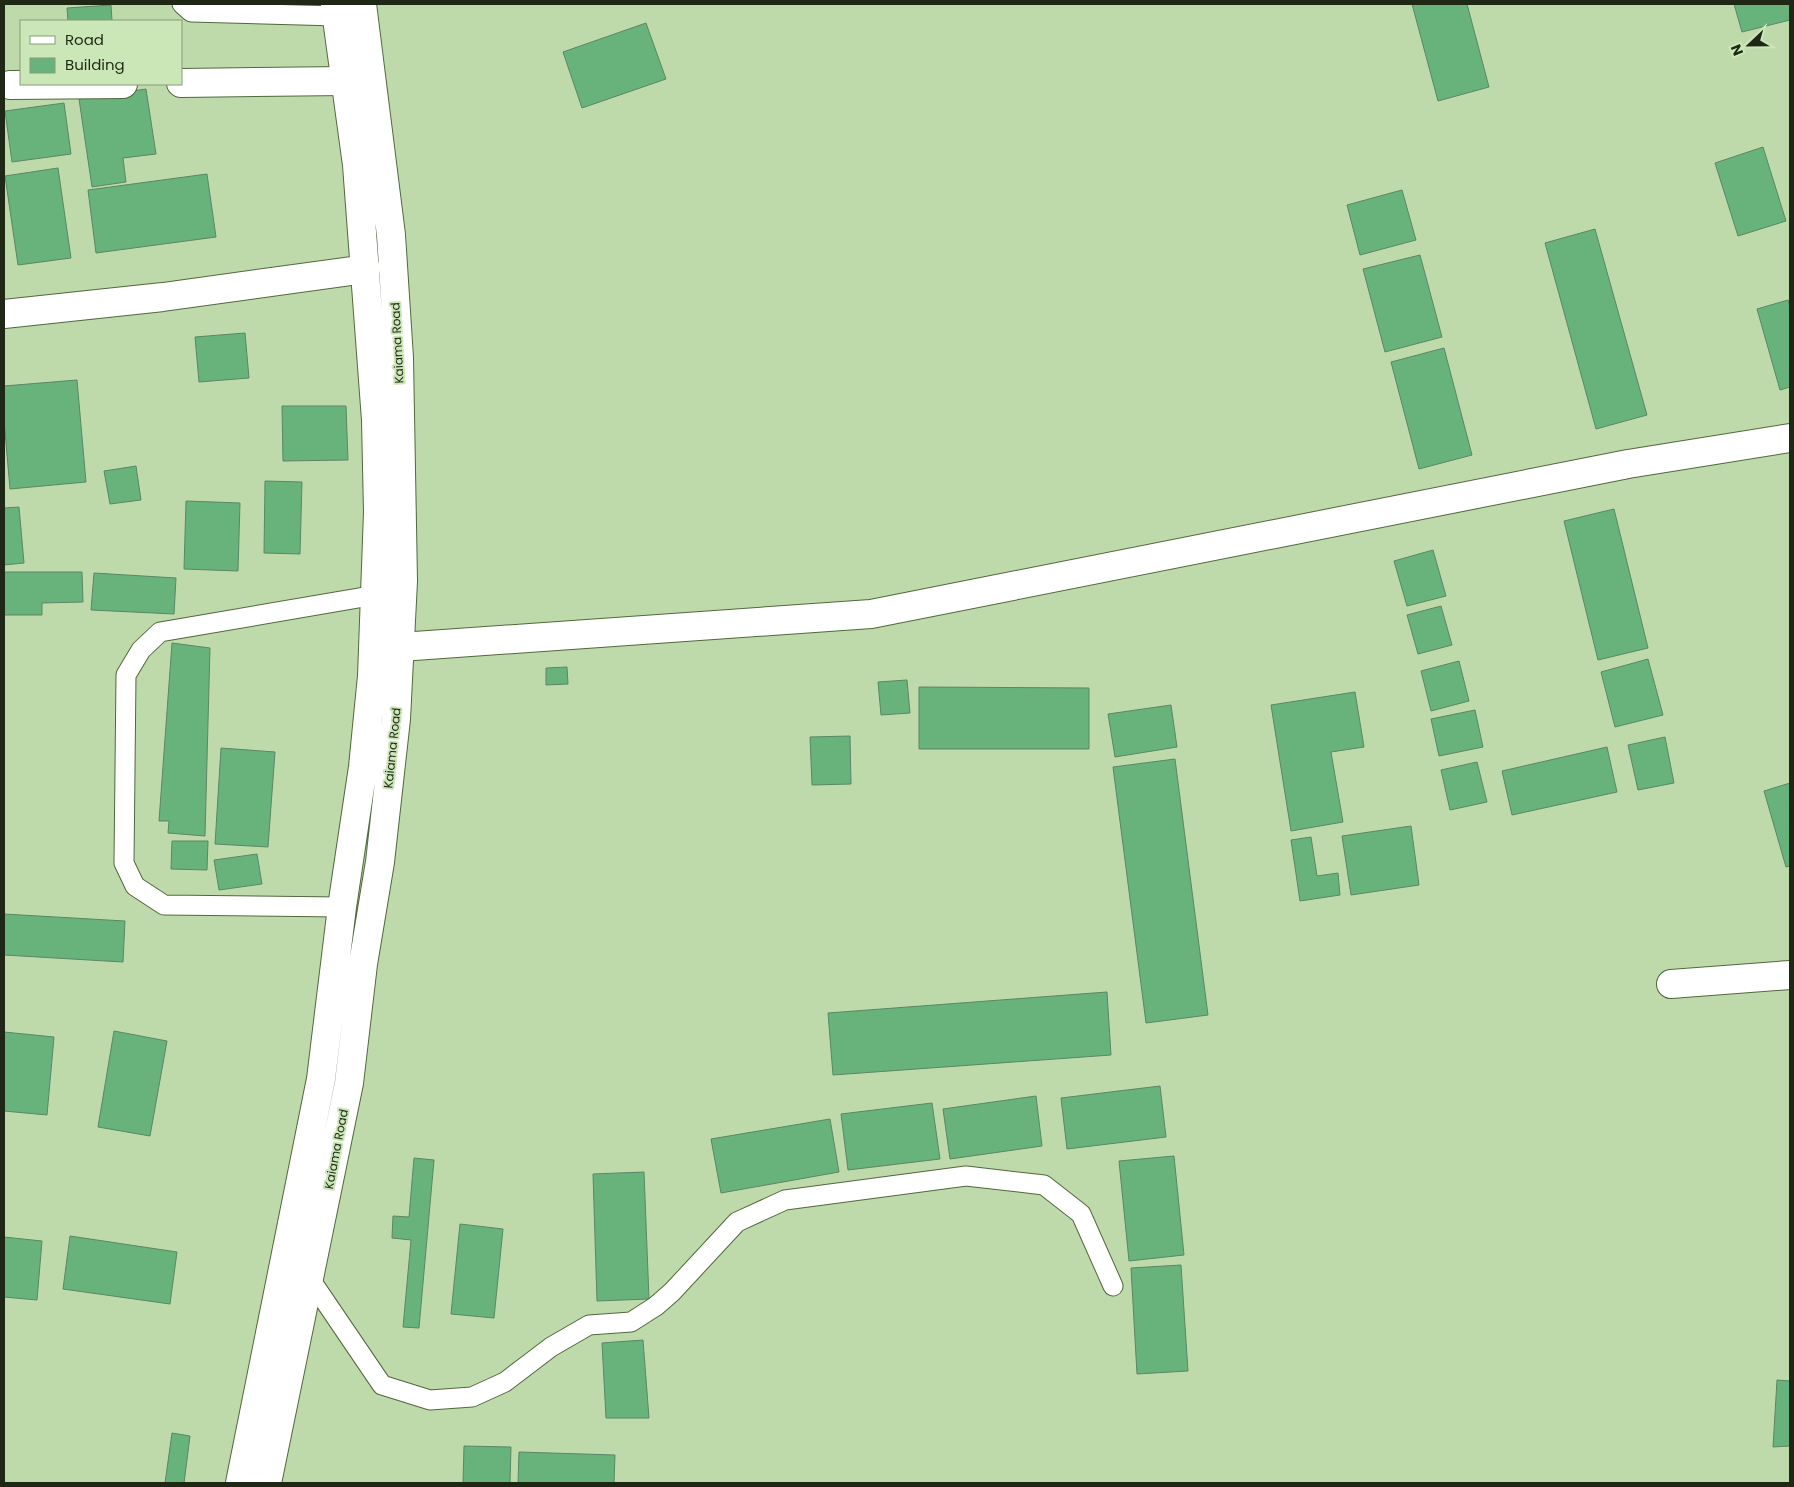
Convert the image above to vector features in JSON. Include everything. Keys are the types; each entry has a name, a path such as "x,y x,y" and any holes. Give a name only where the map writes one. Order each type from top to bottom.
{"main road":[{"name":"Kaiama Road","path":"267,1483 349,1083 363,964 380,862 396,719 403,582 402,468 397,330 391,235 362,4"},
{"name":"Kaiama Road","path":"240,1483 321,1079 342,907 363,767 372,676 378,512 376,420 357,165 336,10"},
{"path":"182,83 346,81"},
{"path":"10,85 20,85"},
{"path":"4,314 163,297 366,269"},
{"path":"400,646 871,614 1628,464 1790,438"},
{"path":"1671,984 1790,975"}],"lane":[{"path":"182,4 190,12 336,10"},
{"path":"342,907 164,905 135,886 124,863 126,676 141,650 160,632 376,595"},
{"path":"310,1278 382,1385 430,1400 472,1397 505,1382 551,1346 589,1325 630,1322 656,1306 672,1292 737,1222 786,1200 966,1176 1044,1185 1081,1214 1114,1286"}],"building":[{"path":"1412,4 1467,4 1489,87 1438,101"},
{"path":"1734,4 1790,4 1790,20 1742,32"},
{"path":"111,5 112,20 68,20 67,8"},
{"path":"646,23 666,79 582,108 563,52"},
{"path":"146,89 156,154 123,158 126,182 92,187 79,99"},
{"path":"64,103 71,154 12,162 5,111"},
{"path":"1763,147 1786,221 1738,236 1715,163"},
{"path":"58,168 71,258 18,265 5,176"},
{"path":"207,174 216,237 96,253 88,190"},
{"path":"1402,190 1416,240 1360,255 1347,205"},
{"path":"1595,229 1647,415 1596,429 1545,243"},
{"path":"1420,255 1442,337 1385,352 1363,269"},
{"path":"1788,300 1790,307 1790,387 1780,390 1757,309"},
{"path":"245,333 249,378 199,382 195,337"},
{"path":"1444,348 1472,455 1419,469 1391,362"},
{"path":"77,380 86,482 10,489 4,420 4,386"},
{"path":"282,406 346,406 348,460 283,461"},
{"path":"136,466 141,500 110,504 104,471"},
{"path":"265,481 302,482 300,554 264,553"},
{"path":"186,501 240,503 238,571 184,569"},
{"path":"19,507 24,563 4,565 4,508"},
{"path":"1614,509 1648,648 1598,660 1564,521"},
{"path":"1433,550 1446,596 1407,606 1394,561"},
{"path":"4,572 82,572 83,602 42,603 42,615 4,615"},
{"path":"94,573 176,578 174,614 91,610"},
{"path":"1441,606 1452,645 1418,654 1407,615"},
{"path":"172,643 210,648 205,836 168,833 169,821 159,821"},
{"path":"1648,659 1663,715 1615,727 1601,672"},
{"path":"1459,661 1469,701 1431,711 1421,671"},
{"path":"567,667 568,684 546,685 546,668"},
{"path":"907,680 910,713 881,715 878,682"},
{"path":"919,687 1089,688 1089,749 919,749"},
{"path":"1355,692 1364,747 1331,752 1343,822 1291,831 1271,705"},
{"path":"1171,705 1177,747 1115,757 1108,714"},
{"path":"1475,710 1483,747 1439,756 1431,719"},
{"path":"850,736 851,784 812,785 810,737"},
{"path":"1665,737 1674,783 1638,790 1628,745"},
{"path":"1607,747 1617,792 1512,815 1502,771"},
{"path":"221,748 275,752 268,847 215,844"},
{"path":"1175,759 1208,1015 1146,1023 1113,767"},
{"path":"1477,762 1487,802 1450,810 1441,770"},
{"path":"1790,783 1790,866 1786,867 1764,791"},
{"path":"1411,826 1419,885 1351,895 1342,836"},
{"path":"1311,837 1317,876 1338,873 1340,895 1300,901 1291,840"},
{"path":"172,841 208,841 207,870 171,869"},
{"path":"257,854 262,884 219,890 214,860"},
{"path":"4,914 125,921 123,962 4,955"},
{"path":"1107,992 1111,1055 833,1075 828,1013"},
{"path":"114,1031 167,1041 150,1136 98,1127"},
{"path":"4,1032 54,1037 47,1115 4,1111"},
{"path":"1160,1086 1166,1137 1067,1149 1061,1098"},
{"path":"1036,1096 1042,1146 950,1159 943,1109"},
{"path":"932,1103 940,1159 848,1170 841,1114"},
{"path":"830,1119 839,1172 721,1193 711,1139"},
{"path":"1174,1156 1184,1255 1129,1261 1119,1161"},
{"path":"414,1158 434,1160 419,1328 403,1327 411,1240 392,1238 393,1216 409,1217"},
{"path":"644,1172 649,1299 597,1301 593,1174"},
{"path":"460,1224 503,1229 494,1318 451,1314"},
{"path":"70,1236 177,1252 170,1304 63,1289"},
{"path":"4,1237 42,1241 37,1300 4,1297"},
{"path":"1181,1265 1188,1371 1137,1374 1131,1268"},
{"path":"643,1340 649,1418 606,1418 602,1343"},
{"path":"1777,1380 1790,1381 1790,1446 1773,1447"},
{"path":"172,1433 190,1436 184,1483 165,1483"},
{"path":"464,1446 511,1447 510,1483 463,1483"},
{"path":"519,1452 615,1455 614,1483 518,1483"}]}
